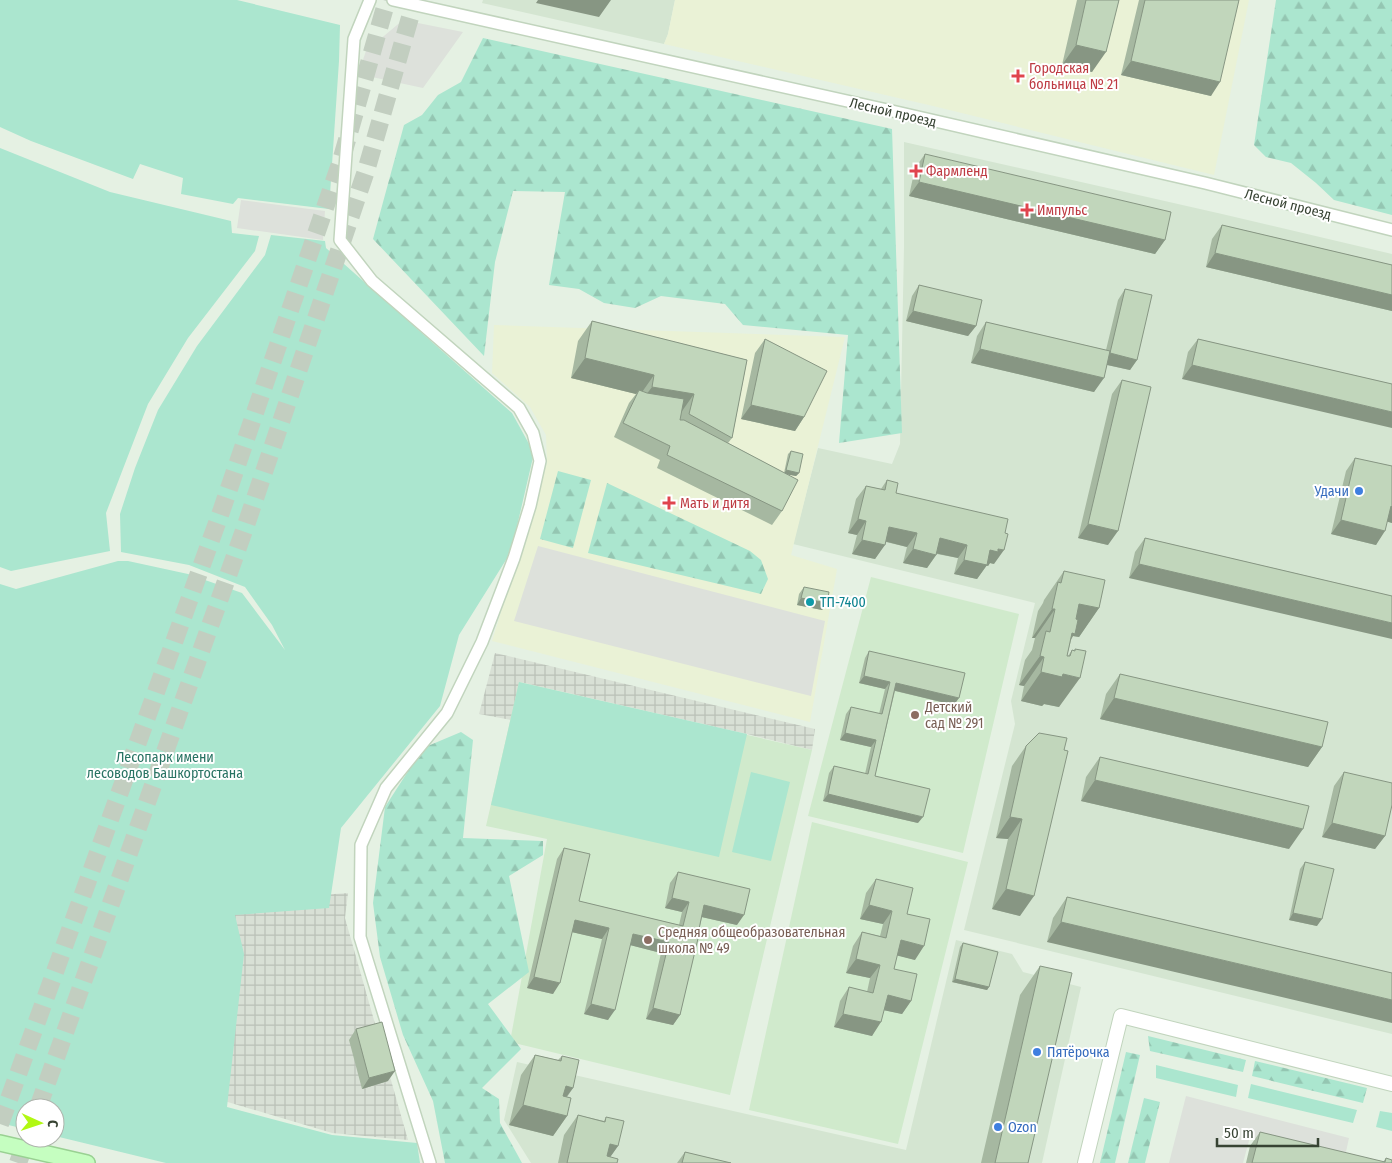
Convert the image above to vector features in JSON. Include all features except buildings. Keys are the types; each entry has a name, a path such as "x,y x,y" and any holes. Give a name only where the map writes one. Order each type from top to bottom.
{"main road":[{"path":"0,1143 87,1163"}],"street":[{"path":"370,0 354,39 340,240 372,281 519,408 533,433 540,461 530,506 514,558 482,642 446,713 386,788 361,845 360,937 430,1163"},
{"name":"Лесной проезд","path":"393,0 1167,174 1392,230"},
{"path":"1085,1163 1121,1016 1392,1084"}],"shaded area":[{"path":"483,0 675,0 664,44 482,3"},
{"name":"Городская больница № 21","path":"675,0 1249,0 1214,175 933,106 664,44"},
{"path":"403,20 463,32 423,88 358,74 366,51"},
{"path":"904,142 1392,254 1392,1034 964,930 1015,724 1011,701 1035,603 793,544 818,448 892,464 900,444"},
{"path":"241,200 325,211 323,240 237,228"},
{"name":"Мать и дитя","path":"494,325 845,337 791,555 837,569 810,722 492,641 547,463 546,435 530,407 492,373"},
{"path":"538,546 825,621 811,696 514,621"},
{"name":"Детский сад № 291","path":"871,577 1019,614 963,853 808,816"},
{"path":"495,653 815,729 812,750 520,682 511,720 479,714"},
{"name":"Средняя общеобразовательная школа № 49","path":"519,682 812,750 730,1095 510,1042 547,839 486,826"},
{"path":"812,822 968,862 898,1144 749,1110"},
{"path":"348,893 345,918 408,1140 332,1133 221,1100 236,901"},
{"path":"956,940 1012,954 1023,972 1081,987 1042,1163 531,1163 504,1120 517,1062 906,1150"},
{"path":"1186,1096 1349,1138 1344,1161 1250,1137 1243,1163 1169,1163"}],"green space":[{"path":"0,0 237,0 340,25 329,209 238,198 233,204 181,194 183,178 140,164 133,179 31,141 0,127"},
{"path":"1276,0 1392,0 1392,215 1334,200 1291,163 1266,157 1254,145"},
{"path":"483,38 892,129 902,433 839,443 848,335 743,325 725,304 661,296 635,308 604,303 579,289 549,285 565,192 513,191 495,262 484,356 373,239 404,125 422,115 438,95 461,82"},
{"path":"0,148 110,192 231,221 232,233 259,236 255,251 188,338 148,404 106,513 110,551 11,571 0,567"},
{"name":"Лесопарк имени лесоводов Башкортостана","path":"271,235 325,241 326,248 512,413 534,453 511,552 459,635 440,706 341,828 329,908 235,915 244,954 227,1107 332,1135 417,1143 420,1163 166,1163 65,1138 65,1098 15,1098 15,1127 0,1123 0,584 16,589 118,561 128,561 188,574 242,593 285,650 272,625 245,587 189,565 121,552 120,514 135,468 158,410 197,346 265,255"},
{"path":"558,471 591,480 573,548 540,539"},
{"path":"607,483 750,551 761,560 768,579 761,594 588,553"},
{"path":"519,682 747,734 719,857 491,805"},
{"path":"461,732 473,740 463,838 543,841 543,855 509,876 529,972 488,1004 521,1049 482,1088 499,1099 500,1123 522,1163 445,1163 433,1101 403,1035 380,957 373,903 385,807 423,748"},
{"path":"751,772 790,782 771,861 732,852"},
{"path":"1148,1036 1246,1060 1243,1072 1150,1051"},
{"path":"1126,1052 1140,1055 1115,1163 1100,1163"},
{"path":"1255,1061 1367,1088 1363,1103 1252,1076"},
{"path":"1156,1065 1238,1085 1236,1097 1156,1078"},
{"path":"1251,1084 1357,1110 1353,1123 1248,1098"},
{"path":"1144,1098 1160,1102 1145,1163 1128,1163"},
{"path":"1380,1111 1392,1113 1392,1131 1376,1127"}],"tunnel":[{"path":"0,1124 221,512 341,161 387,0"},
{"path":"42,1098 246,525 366,171 415,0"},
{"path":"18,1163 23,1148"}],"place":[{"name":"Городская больница № 21","path":"1018,76"},
{"name":"Фармленд","path":"916,171"},
{"name":"Импульс","path":"1027,210"},
{"name":"Удачи","path":"1359,491"},
{"name":"Мать и дитя","path":"669,503"},
{"name":"ТП-7400","path":"810,602"},
{"name":"Детский сад № 291","path":"915,715"},
{"name":"Средняя общеобразовательная школа № 49","path":"648,940"},
{"name":"Пятёрочка","path":"1037,1052"},
{"name":"Ozon","path":"998,1127"}]}
